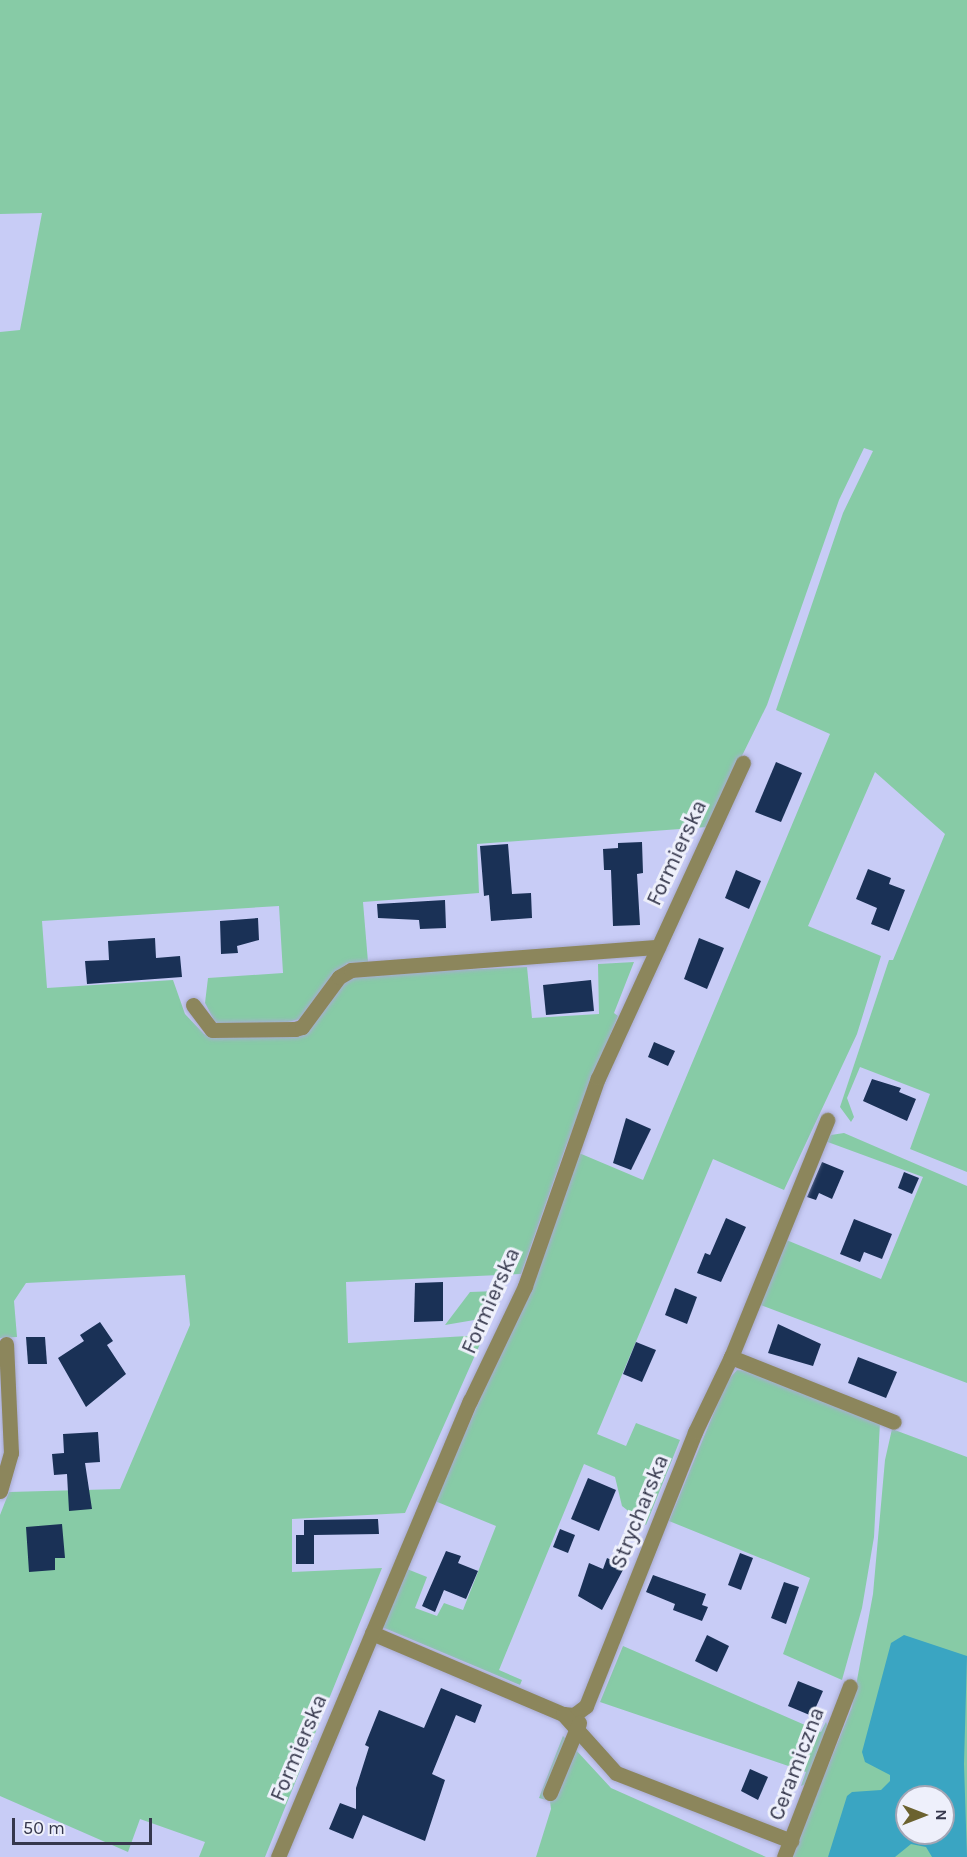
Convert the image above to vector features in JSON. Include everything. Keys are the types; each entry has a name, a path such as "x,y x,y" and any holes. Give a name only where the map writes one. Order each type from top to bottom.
{"street":[{"name":"Formierska","path":"278,1857 471,1401 525,1286 598,1078 743,764"},
{"path":"193,1005 212,1030 295,1029 302,1027 339,977 359,968 658,947"},
{"name":"Strycharska","path":"550,1793 695,1432 731,1357 827,1120"},
{"path":"0,1491 5,1443 6,1344"},
{"path":"731,1357 894,1422"},
{"path":"372,1633 563,1714 574,1715 586,1706"},
{"name":"Ceramiczna","path":"784,1857 850,1686"},
{"path":"563,1714 603,1763 628,1780 791,1841"}],"green space":[{"path":"0,0 967,0 967,1172 910,1149 930,1094 860,1067 847,1098 854,1117 851,1122 840,1107 889,960 893,960 945,834 875,772 808,926 881,956 857,1034 784,1190 713,1159 597,1434 626,1446 636,1423 680,1440 646,1525 622,1506 615,1477 584,1464 499,1670 522,1680 520,1685 382,1627 407,1569 427,1577 415,1608 437,1616 444,1603 463,1610 496,1526 435,1501 535,1275 579,1153 643,1180 830,734 776,710 843,513 873,451 864,448 839,500 767,705 707,827 477,844 479,893 363,902 368,962 347,963 300,1019 288,1022 223,1026 215,1022 205,1003 208,978 283,973 279,906 42,921 47,988 173,980 185,1014 204,1034 214,1038 295,1035 342,982 359,974 527,967 532,1018 599,1014 598,964 634,962 614,1013 618,1016 566,1146 521,1274 346,1282 348,1343 484,1335 405,1513 292,1519 292,1572 382,1568 265,1857 199,1857 205,1842 140,1819 128,1852 0,1796 0,1515 9,1492 120,1489 190,1325 185,1275 26,1283 14,1301 17,1337 0,1338 0,332 20,330 42,213 0,214"},
{"path":"844,1133 967,1186 967,1383 758,1304 784,1239 881,1279 923,1177 825,1141 831,1135"},
{"path":"497,1291 486,1318 445,1325 470,1292"},
{"path":"737,1370 751,1371 880,1422 874,1537 862,1608 842,1680 783,1654 810,1578 669,1521 727,1381"},
{"path":"892,1429 967,1457 967,1857 791,1857 852,1707 873,1594 885,1460"},
{"path":"623,1646 821,1732 826,1722 828,1727 808,1783 801,1786 806,1772 600,1702"},
{"path":"563,1736 611,1788 766,1857 536,1857 551,1809 550,1801 539,1798"}],"water":[{"path":"904,1635 967,1656 964,1764 967,1857 932,1857 926,1847 916,1845 955,1845 955,1785 895,1785 895,1845 910,1845 895,1857 828,1857 847,1796 852,1792 881,1790 890,1781 890,1775 865,1762 862,1752 891,1643"}],"building":[{"path":"776,762 802,773 781,822 755,812"},
{"path":"642,842 643,873 637,874 640,925 613,926 611,870 604,870 603,849 618,848 618,843"},
{"path":"508,844 512,894 531,893 532,918 491,921 489,895 484,896 480,846"},
{"path":"868,869 891,878 889,884 905,890 889,931 871,924 877,908 856,899"},
{"path":"736,870 761,881 749,909 725,898"},
{"path":"445,900 446,928 420,929 419,920 378,918 377,904"},
{"path":"258,918 259,940 237,946 238,953 221,954 220,921"},
{"path":"155,938 156,958 180,956 182,977 87,984 85,961 109,960 108,941"},
{"path":"699,938 724,948 707,989 684,979"},
{"path":"591,980 594,1011 546,1015 543,985"},
{"path":"654,1042 675,1051 668,1066 648,1057"},
{"path":"872,1079 901,1088 899,1092 916,1099 907,1121 863,1101"},
{"path":"626,1118 651,1129 631,1170 613,1163"},
{"path":"822,1162 844,1171 832,1199 819,1193 816,1200 807,1197"},
{"path":"904,1172 919,1178 912,1194 898,1188"},
{"path":"726,1218 746,1227 721,1282 697,1273 705,1253 710,1255"},
{"path":"854,1219 892,1234 882,1259 864,1252 860,1262 840,1254"},
{"path":"443,1282 443,1321 414,1322 415,1283"},
{"path":"675,1288 697,1297 687,1324 665,1315"},
{"path":"100,1322 113,1341 107,1345 126,1374 86,1407 58,1358 84,1341 80,1335"},
{"path":"778,1324 821,1344 813,1366 768,1353"},
{"path":"26,1337 45,1337 47,1364 28,1364"},
{"path":"636,1342 656,1350 642,1382 623,1374"},
{"path":"858,1357 897,1372 886,1398 848,1383"},
{"path":"98,1432 100,1462 85,1463 92,1509 69,1511 67,1474 54,1475 52,1454 64,1453 63,1434"},
{"path":"588,1478 616,1490 599,1531 571,1519"},
{"path":"378,1519 379,1534 314,1535 314,1564 296,1564 296,1535 304,1535 304,1520"},
{"path":"62,1524 65,1558 55,1558 55,1570 29,1572 26,1527"},
{"path":"560,1529 575,1535 568,1553 553,1547"},
{"path":"446,1551 461,1556 458,1563 478,1571 466,1599 444,1590 435,1612 422,1606"},
{"path":"740,1553 753,1558 741,1590 728,1585"},
{"path":"607,1558 625,1566 602,1610 578,1596 589,1563 603,1569"},
{"path":"653,1575 706,1594 702,1605 708,1607 702,1621 673,1610 675,1604 646,1592"},
{"path":"784,1582 799,1587 786,1624 771,1618"},
{"path":"707,1635 729,1646 717,1672 695,1661"},
{"path":"798,1681 823,1691 812,1716 788,1706"},
{"path":"441,1688 482,1705 475,1723 456,1715 432,1774 445,1780 425,1841 363,1815 353,1839 329,1829 340,1803 356,1809 356,1788 369,1747 365,1745 379,1710 424,1728"},
{"path":"750,1769 768,1777 758,1800 741,1791"}]}
